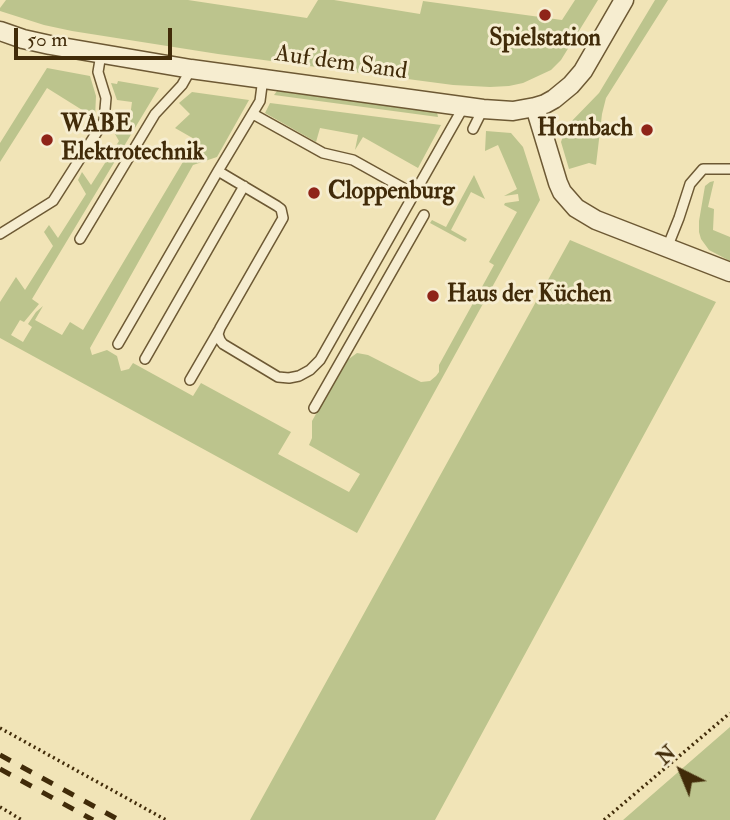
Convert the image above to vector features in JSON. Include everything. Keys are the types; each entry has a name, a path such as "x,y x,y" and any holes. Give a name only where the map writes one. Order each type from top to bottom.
{"street":[{"name":"Auf dem Sand","path":"0,31 37,42 191,69 513,111 554,99 570,85 583,71 624,0"},
{"path":"534,107 558,183 576,208 596,220 730,272"}],"lane":[{"path":"0,234 53,201 104,121 106,98 98,72 101,54"},
{"path":"80,239 155,114 181,85 191,69"},
{"path":"118,344 253,114 260,101 263,78"},
{"path":"220,328 218,334 223,344 278,377 299,376 310,370 320,360 464,106"},
{"path":"473,129 484,108"},
{"path":"253,114 323,153 353,160 414,194"},
{"path":"667,248 690,184 703,169 730,169"},
{"path":"190,380 284,218 281,209 218,171"},
{"path":"145,359 244,186"},
{"path":"314,408 424,215"}],"path":[{"path":"604,820 730,713"},
{"path":"0,728 166,820"},
{"path":"0,807 22,820"}],"green space":[{"path":"6,0 188,0 307,18 318,0 334,0 420,14 423,1 562,20 575,0 598,0 561,60 551,70 523,83 490,87 453,85 218,54 72,31 0,11"},
{"path":"655,0 668,0 606,98 596,165 589,163 569,169 561,142 566,127 599,93"},
{"path":"47,68 90,76 96,96 95,118 47,88 0,162 0,143"},
{"path":"118,81 159,88 32,299 39,304 24,322 20,320 11,335 23,342 32,327 28,324 43,306 35,320 62,335 70,322 83,330 196,140 175,128 190,114 179,103 192,92 249,100 217,157 193,165 90,348 92,355 107,350 117,356 121,371 129,369 133,363 193,396 201,383 291,432 278,454 349,492 360,474 309,445 312,438 312,421 346,361 357,353 368,355 421,382 430,381 436,376 439,365 494,265 489,262 517,212 504,205 519,201 518,194 504,196 517,189 498,145 485,151 486,131 511,133 523,147 540,200 357,533 0,338 0,302 16,277 25,290 53,246 44,232 49,225 58,238 86,194 78,180 82,172 91,185 119,141 111,127 114,122 129,124 132,102 117,100 111,83 117,84"},
{"path":"277,91 437,112 438,117 274,95"},
{"path":"270,103 441,125 418,168 363,137 355,150 358,135 320,128 316,142 265,113"},
{"path":"474,175 485,199 471,192 451,230 467,239 465,242 430,223 432,220 446,227"},
{"path":"714,181 708,207 714,209 713,230 730,237 730,261 709,250 699,232 705,186"},
{"path":"570,240 716,302 435,820 250,820"},
{"path":"730,727 730,820 623,820"}],"railway":[{"path":"0,755 119,820"},
{"path":"0,769 93,820"}],"place":[{"name":"Spielstation","path":"545,15"},
{"name":"Hornbach","path":"647,130"},
{"name":"WABE Elektrotechnik","path":"47,140"},
{"name":"Cloppenburg","path":"314,193"},
{"name":"Haus der Küchen","path":"433,296"}]}
